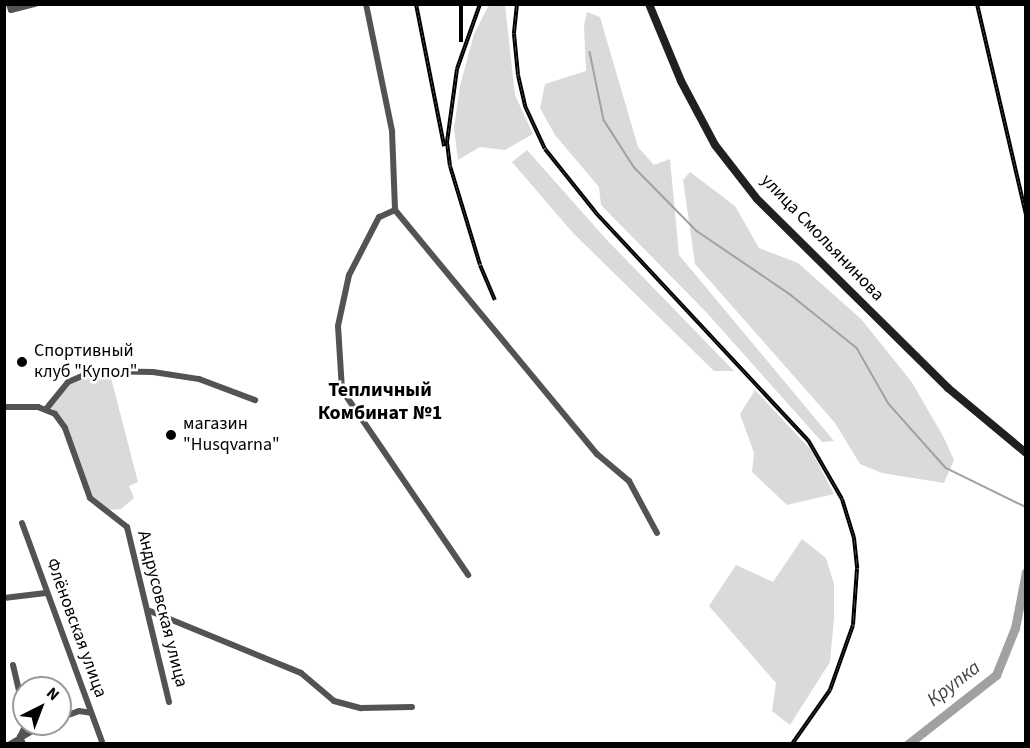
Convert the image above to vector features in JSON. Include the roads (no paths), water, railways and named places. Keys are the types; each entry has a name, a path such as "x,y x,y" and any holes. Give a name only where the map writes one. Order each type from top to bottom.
{"street":[{"path":"9,4 11,10 35,4"},
{"path":"366,4 392,131 395,210 597,454 629,481 657,533"},
{"name":"улица Смольянинова","path":"649,4 681,81 714,145 757,199 948,388 1026,453"},
{"path":"395,210 379,217 349,275 338,326 342,390 468,575"},
{"path":"4,407 46,408 68,382 94,371 153,372 199,379 255,400"},
{"name":"Андрусовская улица","path":"46,408 65,428 90,498 127,527 150,611 169,702"},
{"name":"Флёновская улица","path":"22,523 103,744"},
{"path":"4,598 46,593"},
{"path":"150,611 302,673 334,701 361,708 412,707"},
{"path":"13,665 16,676"},
{"path":"72,714 79,711 91,712"},
{"path":"10,744 21,740"}],"waterway":[{"path":"590,52 604,120 634,167 697,231 791,295 857,348 889,404 946,468 1026,507"},
{"name":"Крупка","path":"908,744 996,675 1015,628 1026,572"}],"railway":[{"path":"416,4 444,146"},
{"path":"461,4 461,42"},
{"path":"480,4 457,69 447,142 450,166 480,265 495,300"},
{"path":"517,4 514,34 518,75 525,106 545,149 596,213 808,440 842,499 854,538 857,569 853,625 830,690 792,744"},
{"path":"977,4 1026,215"}],"place":[{"name":"Спортивный клуб \"Купол\"","path":"22,362"},
{"name":"магазин \"Husqvarna\"","path":"171,435"}],"district":[{"name":"Тепличный Комбинат №1","path":"380,402"}]}
